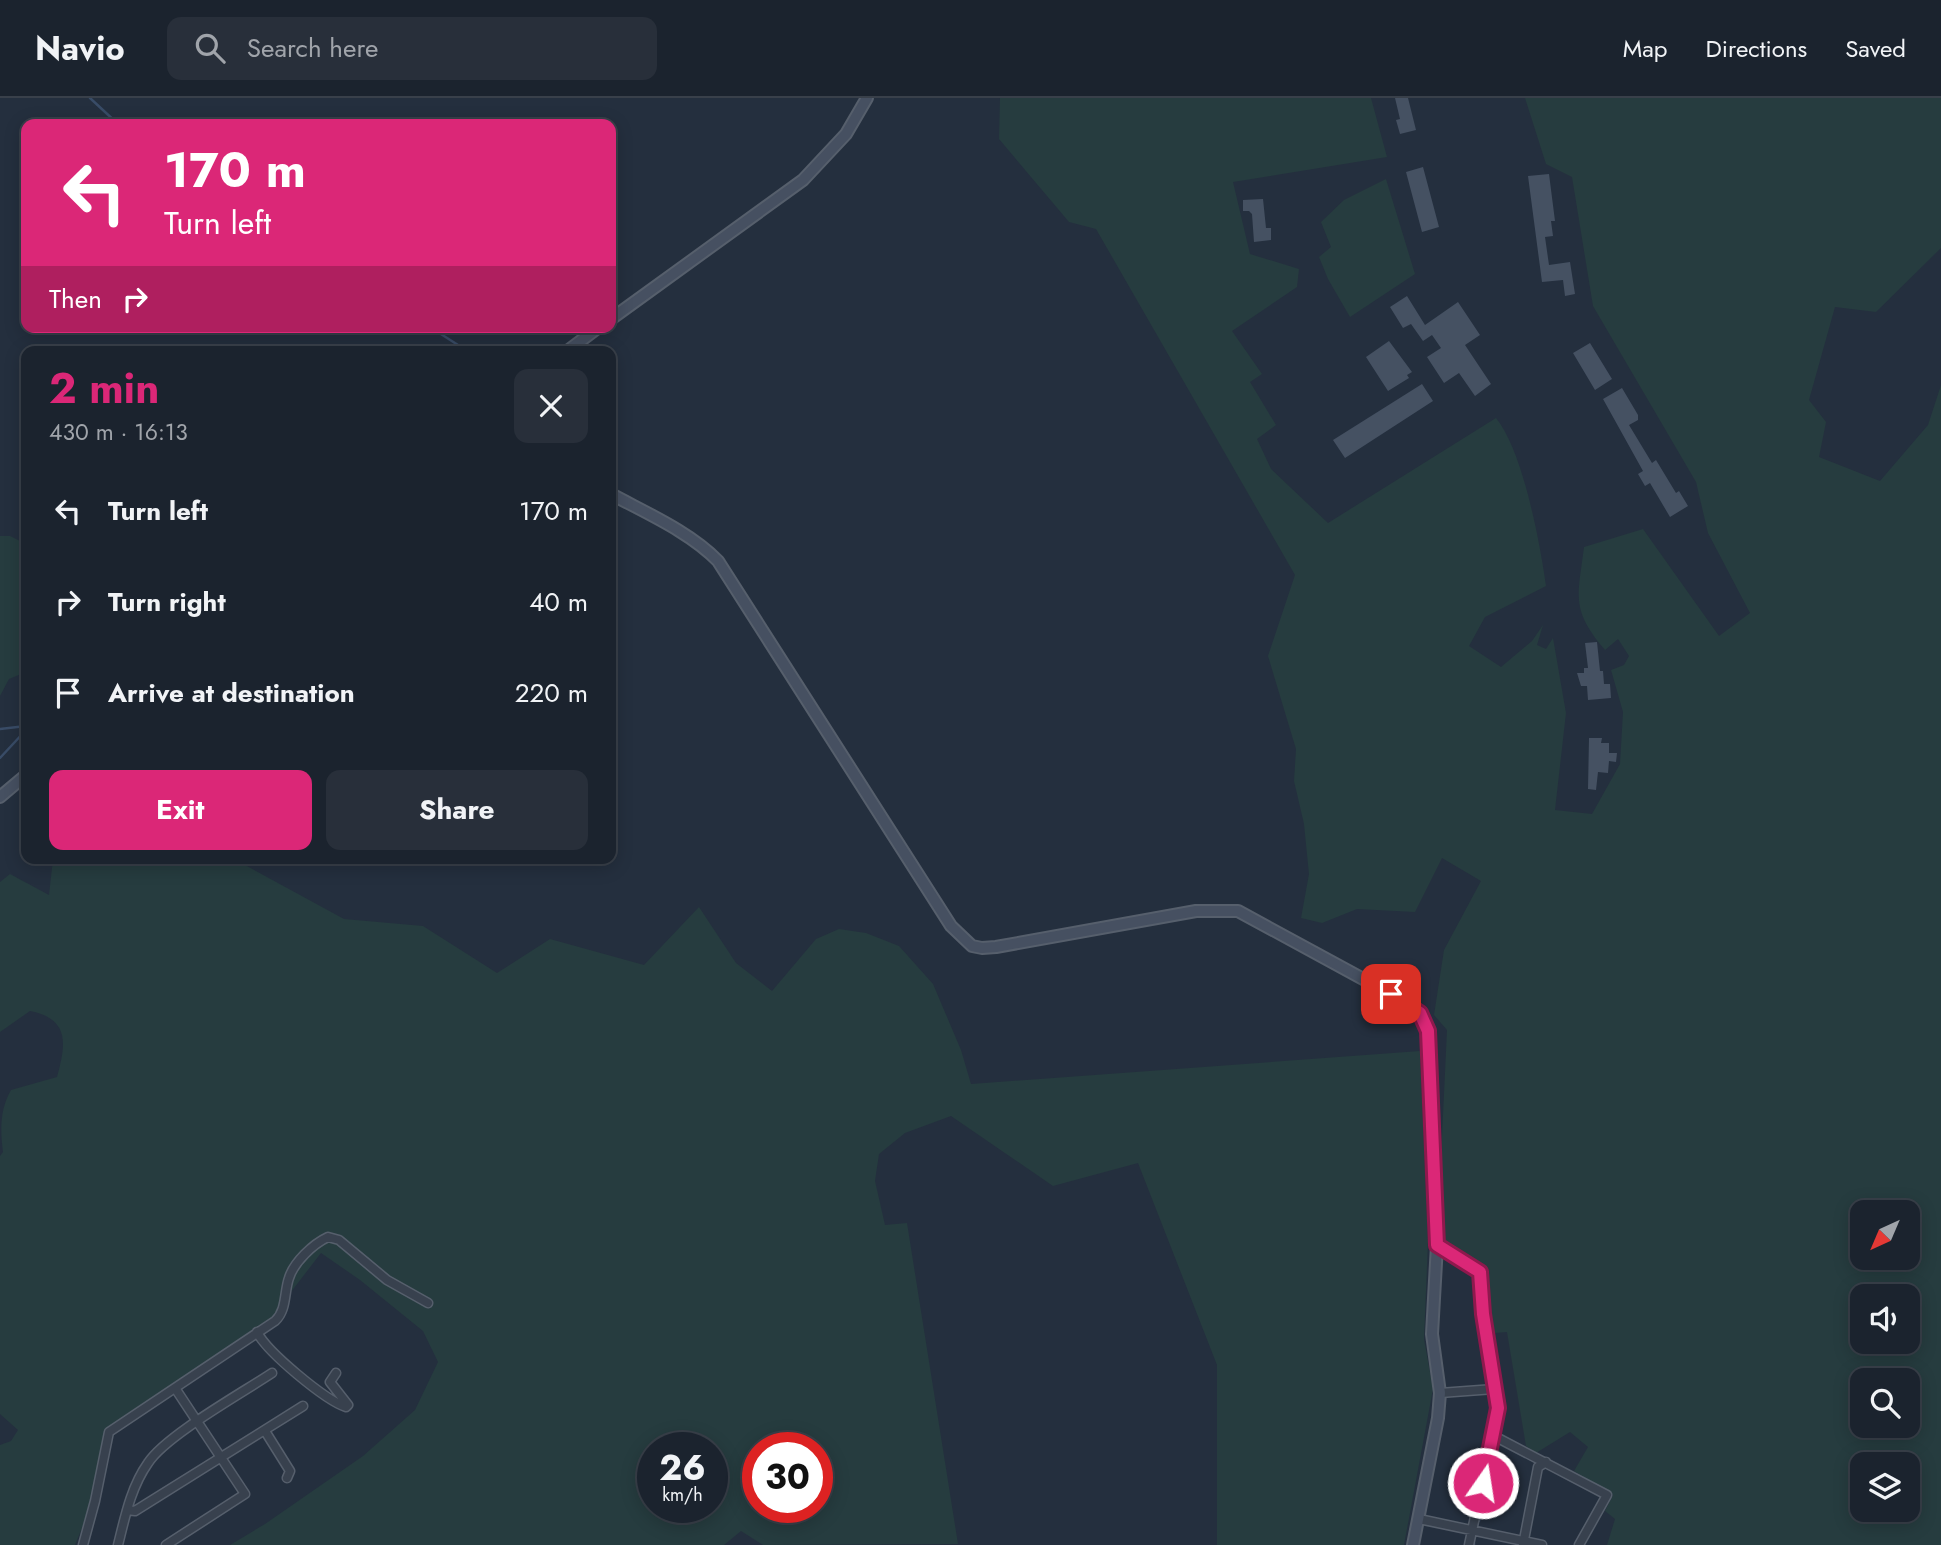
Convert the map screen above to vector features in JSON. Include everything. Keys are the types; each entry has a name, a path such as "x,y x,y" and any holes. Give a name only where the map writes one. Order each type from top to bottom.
{"street":[{"path":"616,315 803,180 846,134 867,98"},
{"path":"574,346 591,333"},
{"path":"616,497 708,551 718,561 854,771 928,893 961,938 972,946 996,947 1196,911 1238,911 1420,1013 1426,1022 1429,1038 1437,1245 1432,1334 1440,1393 1413,1545"},
{"path":"0,797 21,779"},
{"path":"83,1545 109,1432 280,1316 293,1268 319,1241 328,1237 339,1240 387,1280 428,1303"},
{"path":"1437,1245 1480,1272 1498,1408 1469,1545"},
{"path":"257,1332 274,1353 294,1371 346,1407 347,1400 330,1382 336,1373"},
{"path":"118,1545 127,1510 148,1461 166,1444 272,1374"},
{"path":"166,1545 245,1494 175,1388"},
{"path":"1440,1393 1494,1389"},
{"path":"127,1510 135,1511 303,1406"},
{"path":"265,1431 290,1471 287,1478"},
{"path":"1494,1436 1608,1495 1579,1545"},
{"path":"1523,1543 1538,1467 1546,1462"},
{"path":"1419,1519 1542,1545"}],"green space":[{"path":"1000,98 1371,98 1387,157 1233,182 1250,254 1299,269 1297,287 1232,331 1262,374 1250,382 1276,425 1257,439 1271,469 1328,523 1496,418 1506,433 1522,474 1535,523 1546,586 1485,617 1469,646 1501,667 1532,641 1543,625 1537,645 1546,649 1553,638 1566,713 1555,810 1592,814 1620,764 1623,712 1611,670 1624,665 1629,656 1618,639 1605,650 1581,612 1579,590 1584,547 1643,529 1719,636 1750,613 1708,533 1696,482 1593,306 1572,177 1546,164 1525,98 1941,98 1941,248 1876,312 1835,307 1809,400 1826,422 1819,457 1880,481 1928,425 1941,385 1941,1545 1607,1545 1615,1519 1605,1511 1613,1495 1574,1471 1588,1447 1570,1432 1536,1453 1526,1446 1507,1332 1495,1333 1482,1264 1445,1244 1443,1180 1440,1179 1447,1030 1434,1015 1444,950 1481,881 1442,858 1415,912 1357,909 1322,923 1301,918 1309,874 1304,824 1294,781 1296,749 1268,656 1295,575 1096,229 1069,222 999,139"},
{"path":"1386,179 1415,274 1350,317 1328,279 1319,257 1331,247 1321,222 1344,200"},
{"path":"0,536 10,536 21,542 21,674 9,679 0,696"},
{"path":"52,864 243,864 344,919 423,926 497,973 550,939 644,965 699,907 736,963 772,991 816,939 839,929 866,933 899,946 933,984 961,1050 971,1084 1420,1051 1428,1242 1424,1339 1433,1389 1404,1545 1217,1545 1217,1365 1138,1163 1053,1186 951,1116 905,1133 879,1154 875,1181 885,1225 907,1223 958,1544 763,1545 741,1531 724,1545 230,1545 363,1456 415,1410 438,1362 423,1331 360,1280 321,1253 271,1318 111,1428 89,1511 75,1545 0,1545 0,1445 11,1441 18,1430 0,1414 2,1120 11,1090 57,1077 63,1044 62,1035 52,1020 30,1011 0,1032 0,882 10,874 49,895"}],"building":[{"path":"1395,98 1408,98 1416,130 1400,134"},
{"path":"1423,167 1439,227 1422,232 1406,172"},
{"path":"1549,174 1555,221 1551,221 1553,236 1545,237 1549,265 1570,262 1575,294 1565,296 1563,280 1542,282 1528,176"},
{"path":"1263,199 1266,228 1271,228 1271,240 1254,242 1252,214 1243,211 1243,200"},
{"path":"1407,296 1425,325 1458,302 1480,335 1465,345 1491,384 1475,396 1459,373 1444,383 1427,357 1441,348 1432,335 1423,341 1411,324 1403,328 1390,307"},
{"path":"1389,341 1412,372 1407,375 1409,378 1388,391 1366,357"},
{"path":"1590,343 1612,379 1595,390 1573,353"},
{"path":"1422,384 1433,401 1345,458 1333,440"},
{"path":"1622,388 1638,415 1638,420 1629,425 1652,463 1656,460 1676,493 1679,491 1688,506 1670,517 1650,483 1645,486 1638,474 1643,471 1603,399"},
{"path":"1597,642 1600,671 1603,671 1604,684 1610,684 1611,698 1588,700 1587,686 1581,686 1577,673 1584,673 1584,668 1588,668 1585,643"},
{"path":"1589,738 1602,738 1601,743 1609,743 1609,753 1617,753 1616,762 1609,761 1608,773 1598,772 1596,790 1588,789"}],"waterway":[{"path":"90,98 113,119"},
{"path":"439,333 458,345"},
{"path":"0,729 21,727"},
{"path":"0,758 21,735"},
{"path":"1479,1521 1494,1449"}],"route":[{"path":"1391,994 1420,1013 1428,1031 1437,1245 1480,1272 1483,1314 1498,1408 1483,1483"}]}
